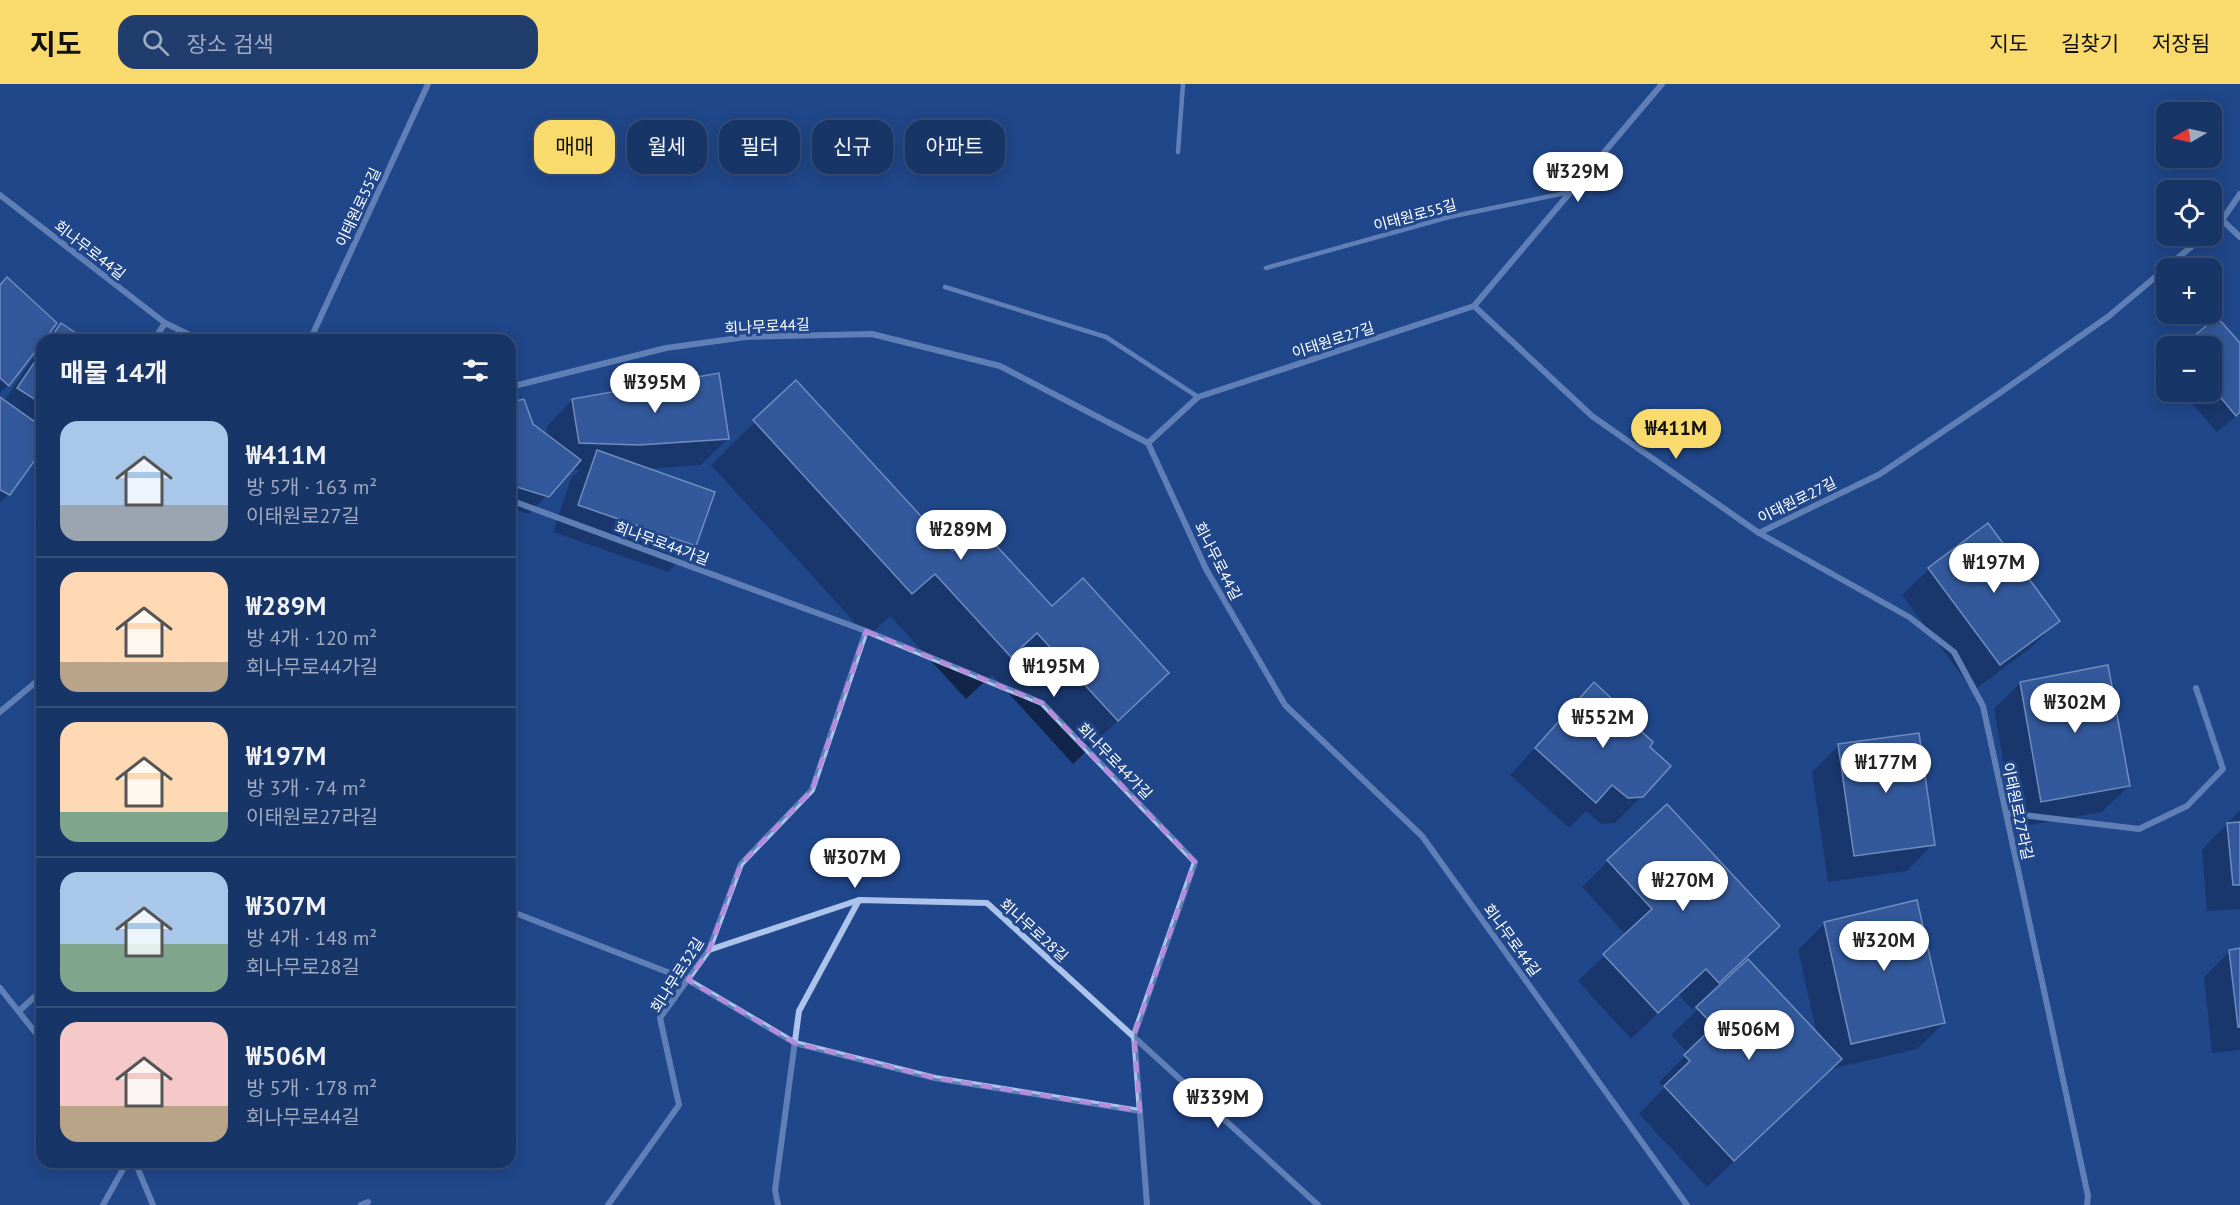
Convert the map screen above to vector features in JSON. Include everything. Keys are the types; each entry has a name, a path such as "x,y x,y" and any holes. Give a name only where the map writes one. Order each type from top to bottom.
{"street":[{"name":"이태원로55길","path":"313,334 428,84"},
{"path":"1474,306 1662,84"},
{"path":"2240,194 2222,220 2240,237"},
{"name":"회나무로44길","path":"0,195 165,323 188,334"},
{"name":"이태원로27길","path":"1148,443 1198,396 1474,306 1592,416 1759,533 1880,474 2109,316 2192,246"},
{"path":"158,334 165,323"},
{"name":"회나무로44길","path":"516,386 666,348 746,337 873,334 1000,366 1148,443 1206,569 1285,705 1422,836 1687,1205"},
{"name":"회나무로44가길","path":"516,502 866,631 1042,703 1195,861 1134,1035 1147,1205"},
{"name":"이태원로27라길","path":"1759,533 1909,617 1954,652 1983,706 2088,1196 2087,1205"},
{"name":"회나무로32길","path":"608,1205 679,1105 660,1018 709,950 741,864 812,790 866,631"},
{"path":"0,712 36,682"},
{"path":"2006,813 2139,829 2187,806 2223,769 2196,688"},
{"path":"778,1205 776,1190 799,1011 859,900"},
{"name":"회나무로28길","path":"709,950 859,900 987,903 1318,1205"},
{"path":"516,913 688,980 795,1043 935,1078 1140,1112"},
{"path":"0,988 36,1033"},
{"path":"19,1011 36,995"},
{"path":"103,1205 124,1168"},
{"path":"138,1168 153,1205"},
{"path":"361,1205 368,1202"}],"lane":[{"path":"1178,152 1183,84"},
{"name":"이태원로55길","path":"1266,268 1449,217 1572,191"},
{"path":"945,287 1106,337 1198,396"}],"highlighted area":[{"path":"866,631 1042,703 1195,862 1134,1035 1140,1111 935,1078 795,1043 688,980 709,950 741,864 812,790"}],"building":[{"path":"7,277 57,323 49,334 36,334 36,351 9,386 0,378 0,285"},
{"path":"61,323 77,334 53,334"},
{"path":"2222,323 2240,343 2240,412 2236,416 2222,399 2222,336 2194,336 2209,324"},
{"path":"36,360 36,400 17,388"},
{"path":"719,373 729,439 639,445 579,443 572,399"},
{"path":"796,380 953,551 979,527 1052,606 1083,578 1169,673 1118,721 1037,633 1011,657 935,574 912,594 753,420"},
{"path":"0,397 36,423 36,458 10,495 0,490"},
{"path":"524,399 533,424 581,460 549,497 516,487 516,401"},
{"path":"597,450 715,492 696,546 578,505"},
{"path":"1988,523 2060,621 2000,665 1928,568"},
{"path":"2108,665 2130,786 2041,802 2020,682"},
{"path":"1594,682 1627,713 1624,716 1653,742 1650,747 1671,766 1643,797 1628,798 1612,785 1596,803 1535,748"},
{"path":"1919,733 1935,845 1854,856 1838,744"},
{"path":"1667,804 1780,926 1719,983 1706,969 1658,1013 1603,954 1652,909 1607,860"},
{"path":"2240,822 2240,885 2233,885 2227,823"},
{"path":"1917,900 1945,1023 1851,1044 1824,922"},
{"path":"2240,948 2240,1027 2238,1027 2229,950"},
{"path":"1748,959 1842,1059 1734,1161 1664,1086 1690,1061 1684,1055 1714,1026 1696,1007"}]}
